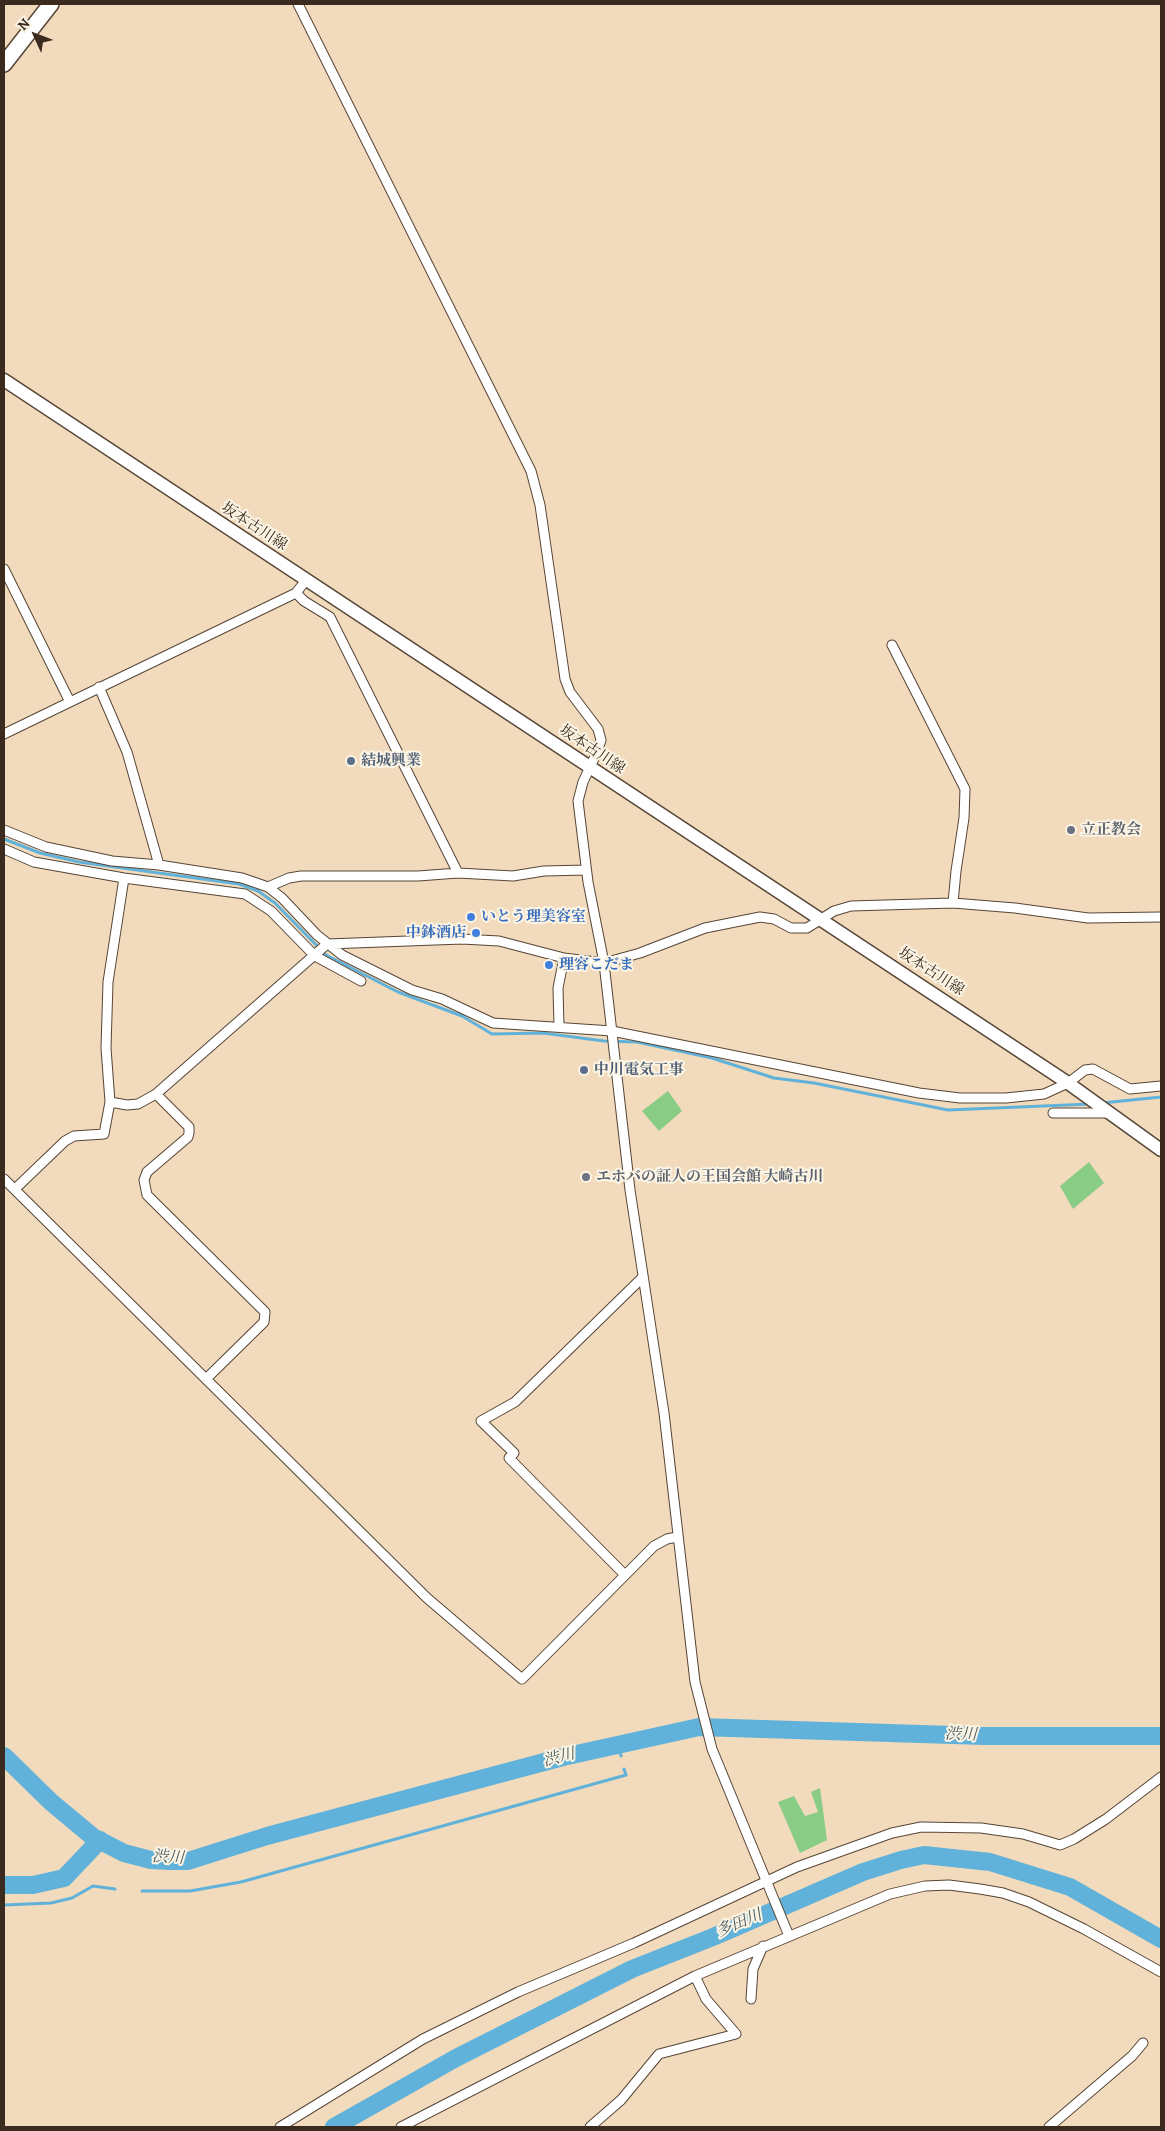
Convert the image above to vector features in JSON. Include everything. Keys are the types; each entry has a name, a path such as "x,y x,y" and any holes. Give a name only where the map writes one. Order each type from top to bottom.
{"highway":[{"path":"4,64 51,4"}],"main road":[{"name":"坂本古川線","path":"4,380 1092,1098 1161,1150"}],"street":[{"path":"298,4 531,471 540,505 565,679 573,696 598,729 600,740 578,793 578,801 586,870 604,962 643,1278 664,1413 695,1682 711,1745 766,1885 788,1932"},
{"path":"4,569 70,702"},
{"path":"4,734 296,593 306,580"},
{"path":"296,593 304,601 330,617 458,873"},
{"path":"892,645 964,789 964,818 956,871 954,903"},
{"path":"99,687 127,752 156,866 153,881"},
{"path":"4,830 46,847 112,861 242,878 268,887 282,898 321,950 354,961 412,990 442,999 493,1023 559,1026 612,1033 919,1093 960,1098 1006,1098 1044,1094 1068,1083 1085,1070 1093,1069 1130,1089 1161,1086"},
{"path":"4,849 34,862 124,878 245,894 271,910 361,981"},
{"path":"268,887 289,878 301,876 418,876 458,873 513,876 544,871 586,870"},
{"path":"15,1190 65,1141 74,1136 104,1134 110,1102 107,1008 124,878"},
{"path":"110,1102 127,1105 138,1104 156,1094 321,950 475,940 509,943 564,958 604,962 640,953 705,928 760,917 767,917 797,929 807,928 834,911 851,906 954,903 1015,908 1088,918 1161,917"},
{"path":"559,1026 558,988 564,958"},
{"path":"156,1094 189,1127 189,1132 188,1137 147,1172 144,1180 147,1195 264,1312 264,1322 206,1379"},
{"path":"1053,1113 1111,1112"},
{"path":"4,1178 427,1598 522,1679 654,1546 667,1539 677,1537"},
{"path":"625,1575 509,1458 514,1453 481,1421 515,1402 643,1278"},
{"path":"280,2127 423,2039 518,1992 766,1885 797,1867 856,1844 892,1833 921,1828 981,1828 1023,1834 1060,1845 1074,1839 1106,1819 1161,1777"},
{"path":"401,2127 695,1976 763,1946 788,1932 890,1894 925,1886 949,1885 1003,1892 1084,1928 1161,1972"},
{"path":"751,1999 753,1969 763,1946"},
{"path":"590,2127 621,2100 659,2054 736,2034 706,1999 695,1976"},
{"path":"1049,2127 1132,2056 1143,2043"}],"green space":[{"path":"668,1091 682,1111 659,1131 642,1111"},
{"path":"1089,1162 1104,1183 1073,1209 1060,1186"},
{"path":"820,1788 827,1840 800,1853 778,1802 794,1796 805,1816 818,1812 811,1792"}],"waterway":[{"path":"4,839 40,853 79,862 239,884 258,891 275,903 326,955 398,992 462,1016 492,1034 543,1033 604,1041 637,1042 712,1058 774,1078 814,1083 948,1110 1091,1104"},
{"path":"1102,1103 1161,1097"},
{"name":"渋川","path":"4,1756 51,1802 93,1837 124,1853 151,1860 188,1861 267,1836 563,1757 699,1727 984,1736 1161,1736"},
{"path":"618,1744 621,1756"},
{"path":"142,1891 190,1891 241,1882 626,1775 624,1769"},
{"path":"4,1885 33,1885 64,1878 100,1840"},
{"name":"多田川","path":"334,2127 456,2058 632,1969 713,1937 863,1872 901,1860 924,1855 990,1862 1070,1887 1161,1939"},
{"path":"4,1905 51,1903 72,1898 93,1886 115,1889"}],"place":[{"name":"結城興業","path":"351,761"},
{"name":"立正教会","path":"1071,830"},
{"name":"いとう理美容室","path":"471,917"},
{"name":"中鉢酒店","path":"476,933"},
{"name":"理容こだま","path":"549,965"},
{"name":"中川電気工事","path":"584,1070"},
{"name":"エホバの証人の王国会館 大崎古川","path":"586,1177"}]}
